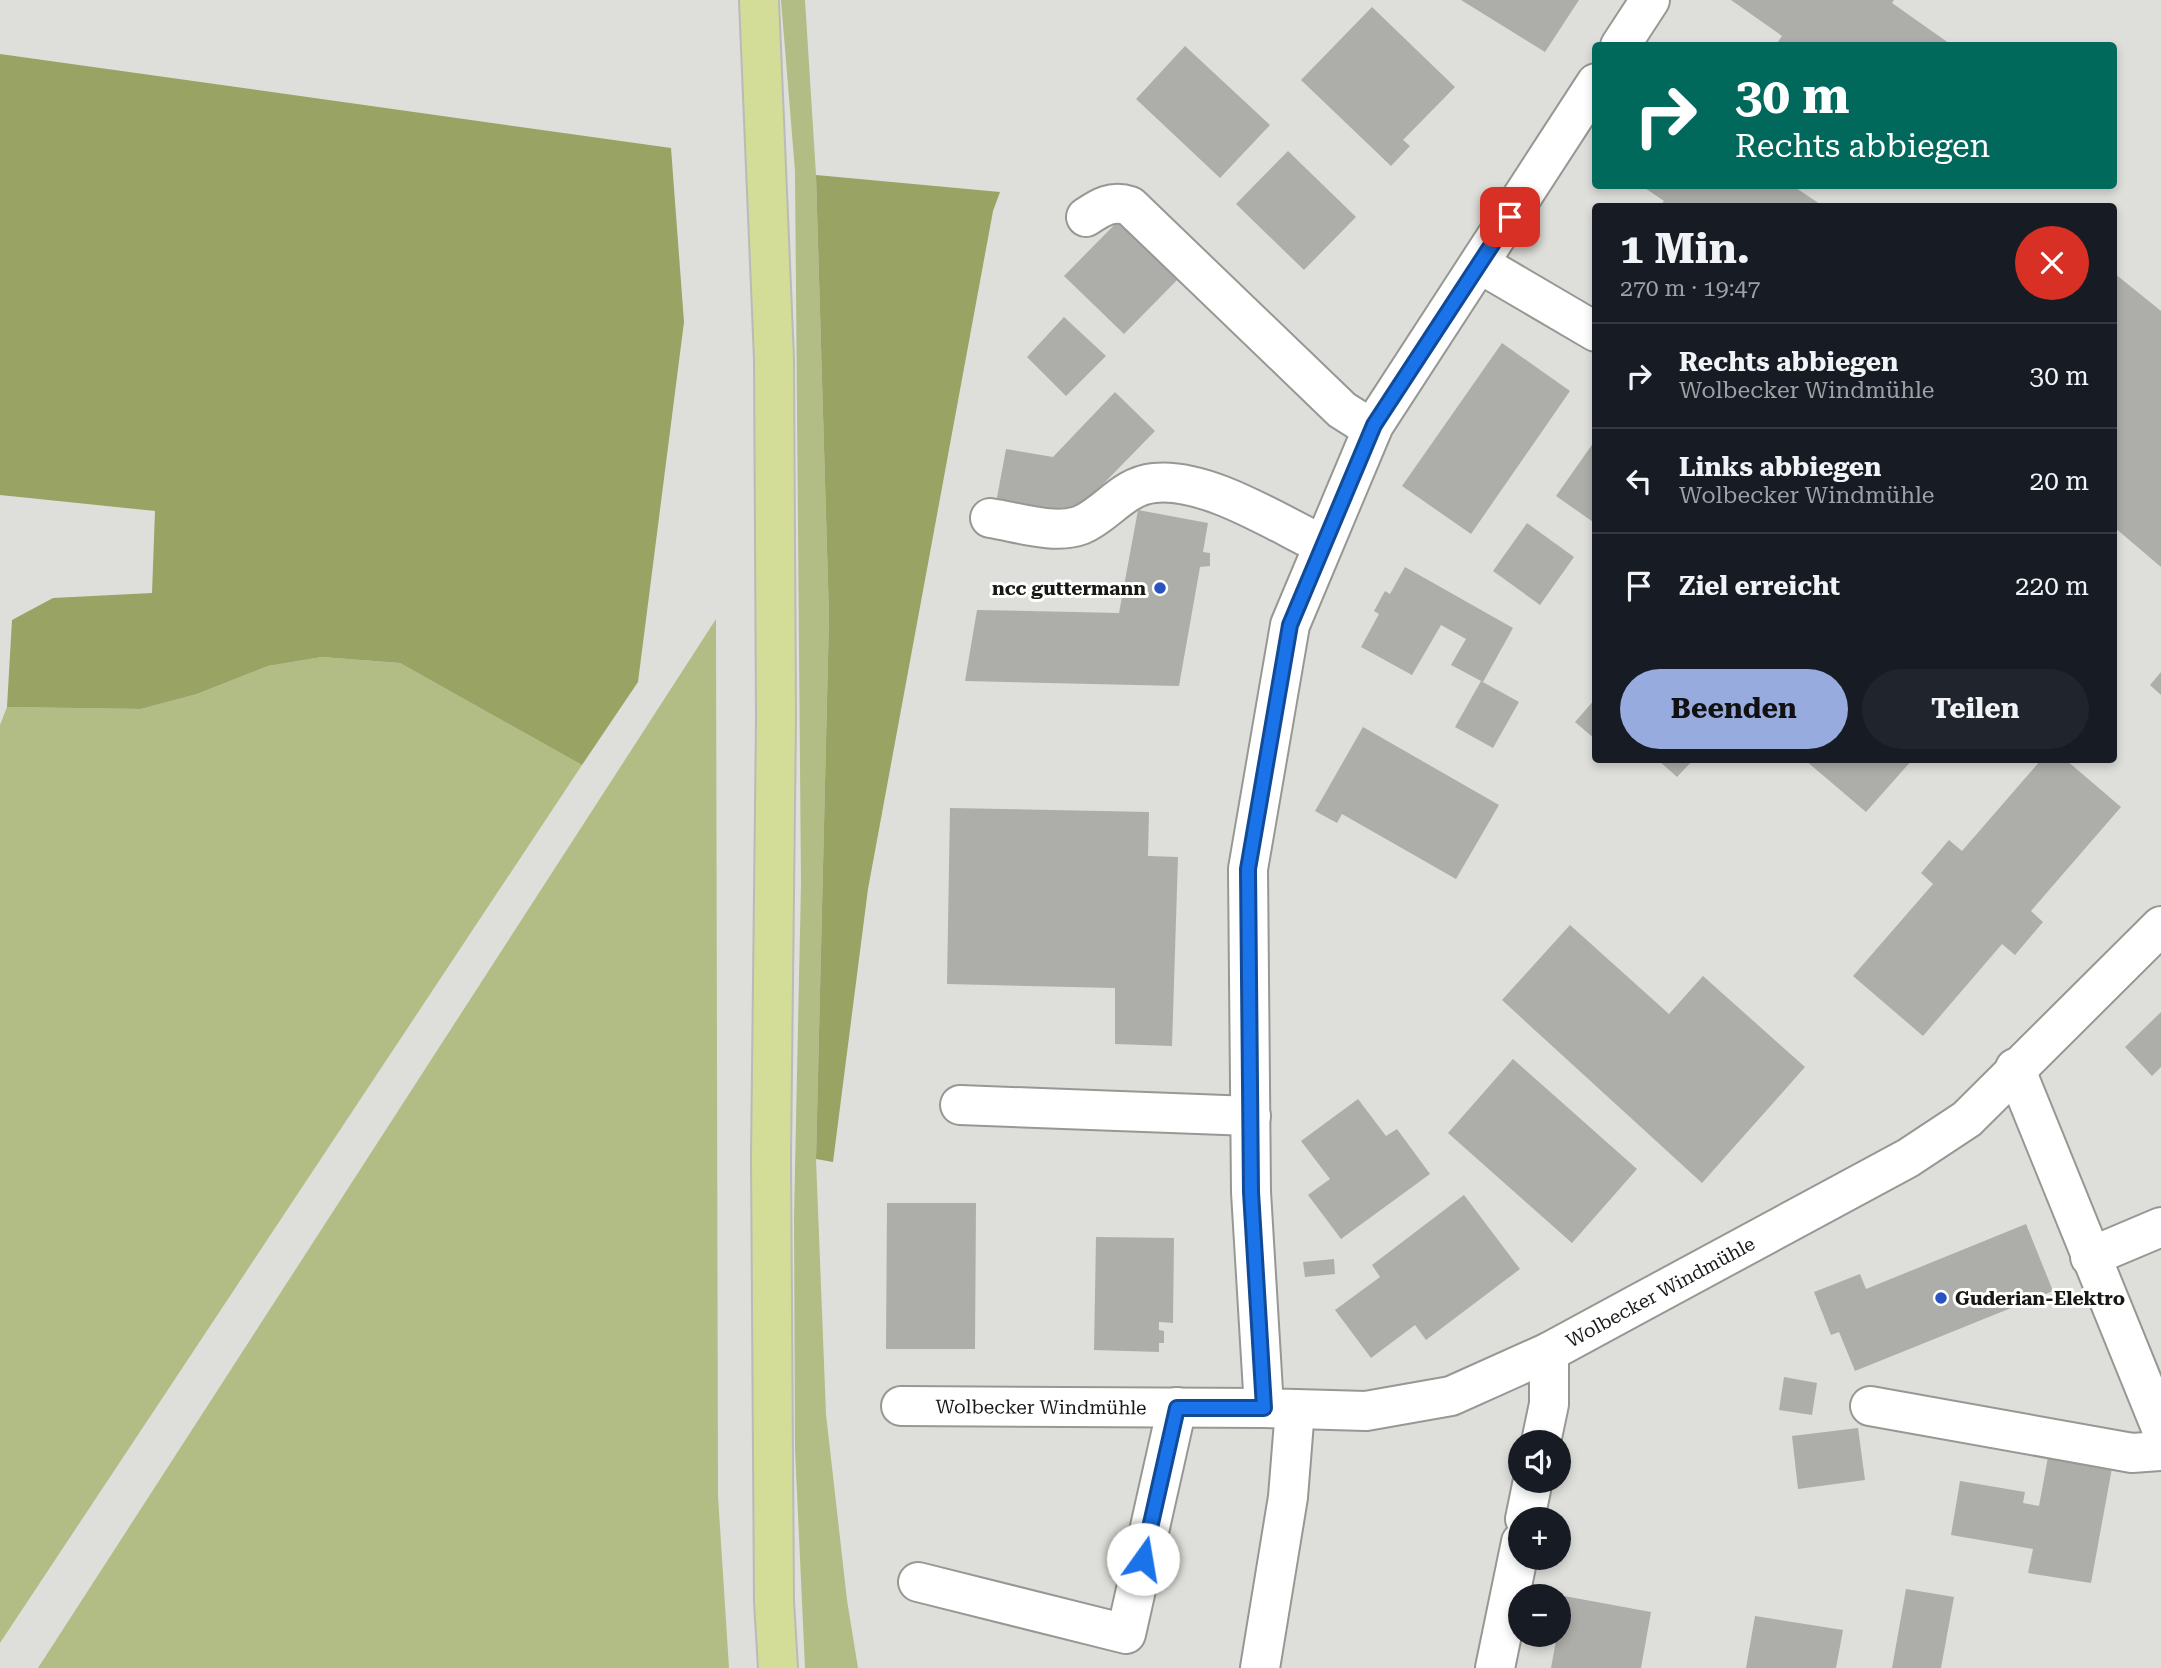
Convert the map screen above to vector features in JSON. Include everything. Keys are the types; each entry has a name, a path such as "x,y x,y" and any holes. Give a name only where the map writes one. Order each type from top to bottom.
{"main road":[{"path":"759,0 774,359 776,719 771,1172 774,1602 778,1668"}],"street":[{"path":"1623,42 1650,0"},
{"path":"1259,1668 1289,1497 1251,1192 1248,869 1290,625 1372,429 1592,89"},
{"path":"1086,216 1118,202 1130,206 1342,410 1372,429"},
{"path":"1480,264 1592,329"},
{"path":"990,518 1056,528 1080,525 1128,491 1153,483 1183,483 1234,502 1323,545"},
{"name":"Wolbecker Windmühle","path":"901,1406 1366,1411 1451,1396 1549,1352 1908,1158 1967,1119 2015,1068 2161,926"},
{"path":"2015,1068 2161,1428"},
{"path":"960,1105 1251,1116"},
{"path":"2090,1257 2161,1227"},
{"path":"1544,1430 1549,1404 1549,1352"},
{"path":"1870,1406 2133,1453 2161,1451"},
{"path":"918,1582 1126,1634 1177,1408"},
{"path":"1495,1668 1515,1570"}],"green space":[{"path":"781,0 805,0 816,175 829,617 816,1159 826,1414 847,1600 858,1668 805,1668 795,1449 794,1216 801,884 795,171"},
{"path":"0,54 671,148 684,322 638,682 582,765 400,663 322,657 268,666 197,694 141,709 7,707 12,620 53,598 152,593 155,511 0,495"},
{"path":"816,175 1000,192 993,211 868,889 833,1162 816,1159 829,617"},
{"path":"716,619 718,1496 729,1668 38,1668"},
{"path":"322,657 400,663 582,765 0,1643 0,725 7,707 141,709 197,694 268,666"}],"building":[{"path":"1461,0 1579,0 1545,52"},
{"path":"1731,0 1894,0 1892,3 1947,42 1778,42 1782,36"},
{"path":"1372,7 1455,87 1403,140 1410,146 1391,166 1301,80"},
{"path":"1185,46 1270,125 1220,178 1136,99"},
{"path":"1288,151 1356,217 1304,270 1236,204"},
{"path":"1646,189 1798,189 1818,203 1662,203 1664,201"},
{"path":"1122,217 1182,275 1124,334 1064,276"},
{"path":"2117,275 2161,311 2161,567 2117,530"},
{"path":"1064,317 1106,356 1066,396 1027,357"},
{"path":"1502,343 1570,391 1471,534 1402,486"},
{"path":"1115,392 1155,431 1072,516 996,503 1006,449 1053,457"},
{"path":"1592,445 1592,521 1556,496"},
{"name":"ncc guttermann","path":"1138,510 1208,523 1203,552 1210,553 1210,566 1200,567 1179,686 965,681 977,610 1119,613"},
{"path":"1527,523 1574,557 1540,605 1493,571"},
{"path":"1405,567 1513,628 1483,682 1451,665 1466,639 1441,625 1412,675 1361,647 1379,614 1374,611 1385,591 1390,594"},
{"path":"2161,672 2161,695 2150,685"},
{"path":"1481,681 1519,702 1493,748 1455,727"},
{"path":"1592,703 1592,737 1575,722"},
{"path":"1363,727 1499,805 1456,879 1342,814 1337,823 1315,811"},
{"path":"1661,763 1690,763 1677,777"},
{"path":"1809,763 1909,763 1866,812"},
{"path":"2038,763 2070,763 2121,807 2031,911 2043,922 2015,955 2002,944 1923,1036 1853,976 1933,884 1921,873 1949,840 1962,851"},
{"path":"950,808 1149,812 1148,856 1178,857 1172,1046 1115,1044 1115,988 947,984"},
{"path":"1570,925 1669,1014 1703,976 1805,1067 1702,1183 1502,1000"},
{"path":"2161,1012 2161,1067 2152,1076 2125,1047"},
{"path":"1513,1059 1637,1169 1572,1243 1448,1133"},
{"path":"1358,1099 1386,1136 1397,1129 1430,1174 1341,1239 1308,1195 1330,1179 1301,1141"},
{"path":"1464,1195 1520,1269 1426,1340 1415,1325 1371,1358 1335,1310 1380,1277 1372,1265"},
{"path":"887,1203 976,1203 975,1349 886,1349"},
{"name":"Guderian-Elektro","path":"2026,1224 2053,1291 1855,1371 1839,1332 1831,1335 1814,1292 1860,1274 1866,1289"},
{"path":"1096,1237 1174,1238 1173,1323 1159,1322 1159,1330 1164,1331 1164,1343 1159,1343 1159,1352 1094,1350"},
{"path":"1334,1259 1335,1274 1305,1277 1303,1262"},
{"path":"1784,1377 1817,1383 1812,1415 1779,1410"},
{"path":"1858,1428 1865,1480 1798,1489 1792,1436"},
{"path":"2048,1457 2112,1468 2091,1583 2028,1573 2033,1549 1951,1535 1960,1481 2025,1492 2023,1503 2039,1506"},
{"path":"1906,1589 1954,1597 1941,1668 1892,1668"},
{"path":"1571,1597 1651,1612 1641,1668 1551,1668 1555,1647 1571,1647"},
{"path":"1755,1616 1843,1630 1836,1668 1746,1668"}],"place":[{"name":"ncc guttermann","path":"1160,588"},
{"name":"Guderian-Elektro","path":"1941,1298"}],"route":[{"path":"1143,1559 1177,1408 1264,1408 1251,1192 1248,869 1290,625 1374,425 1510,217"}]}
